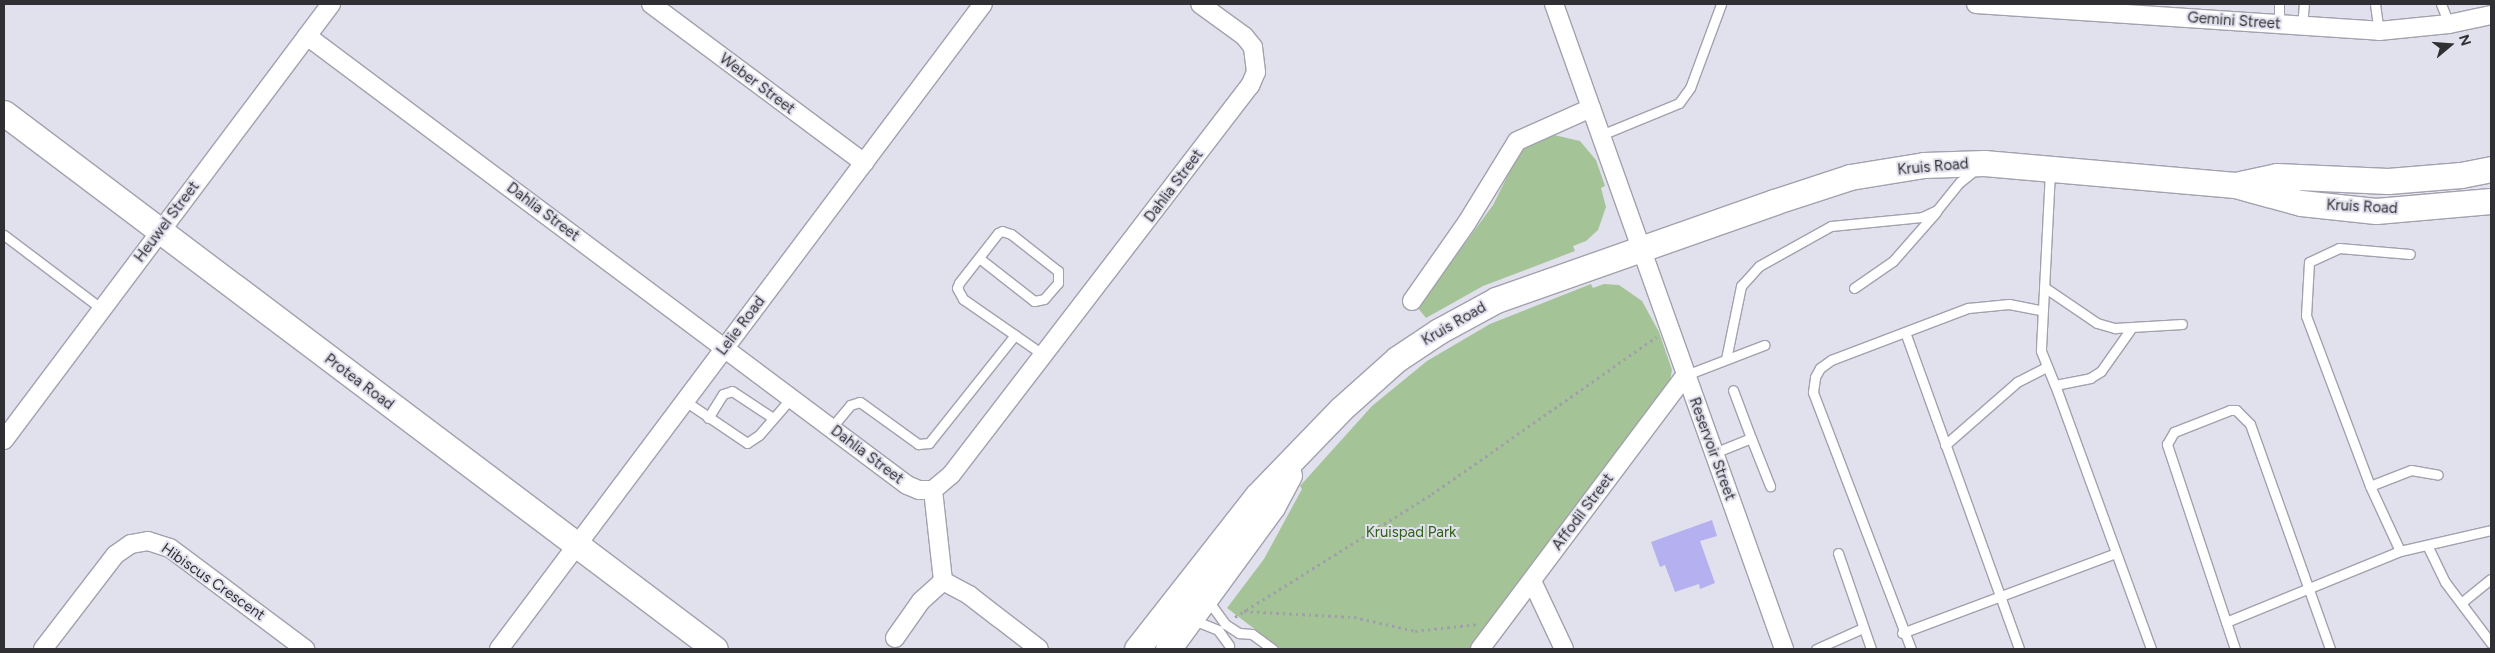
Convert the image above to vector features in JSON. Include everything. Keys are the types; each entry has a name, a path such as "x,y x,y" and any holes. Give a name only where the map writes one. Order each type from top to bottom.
{"street":[{"name":"Heuwel Street","path":"4,440 331,4"},
{"name":"Weber Street","path":"651,4 864,164"},
{"name":"Lelie Road","path":"499,649 983,4"},
{"name":"Dahlia Street","path":"307,36 908,485 920,490 932,490 951,475 1042,354 1250,86 1256,72 1253,47 1244,36 1200,4"},
{"path":"1554,4 1641,248"},
{"name":"Gemini Street","path":"1976,4 2034,6 2378,31 2449,24 2491,15"},
{"path":"1412,301 1466,224 1517,141 1591,108"},
{"name":"Protea Road","path":"4,113 576,547 715,649"},
{"name":"Kruis Road","path":"1137,649 1257,496 1301,453 1341,409 1386,368 1439,331 1503,297 1850,177 1924,166 1984,163 2236,185 2301,203 2376,211 2491,201"},
{"name":"Kruis Road","path":"2236,185 2277,176 2388,181 2461,175 2491,169"},
{"name":"Reservoir Street","path":"1641,248 1784,649"},
{"name":"Affodil Street","path":"1480,649 1686,375"},
{"name":"Kruis Road","path":"1168,649 1272,507 1301,453"},
{"path":"932,490 943,582"},
{"name":"Hibiscus Crescent","path":"43,649 115,555 131,544 148,541 170,548 306,649"},
{"path":"1532,580 1564,649"},
{"path":"895,638 921,601 943,582"},
{"path":"943,582 969,595 1039,649"}],"lane":[{"path":"1601,135 1679,103 1690,88 1721,4"},
{"path":"2279,24 2280,4"},
{"path":"2302,26 2304,4"},
{"path":"2378,31 2375,5 2384,4"},
{"path":"2441,4 2449,24"},
{"path":"1854,288 1893,261 1960,182 1984,163"},
{"path":"2050,169 2044,287 2041,310 2041,351 2151,649"},
{"path":"1726,359 1742,286 1759,266 1831,226 1922,218 1937,210"},
{"path":"979,258 1034,300 1044,299 1060,280 1055,268 1006,231 998,233 959,283 958,294 1042,354"},
{"path":"4,235 102,309"},
{"path":"2400,551 2370,486 2306,316 2309,262 2339,248 2410,254"},
{"path":"2044,287 2097,323 2130,330 2182,324"},
{"path":"1911,649 1902,633 1813,392 1820,368 1831,360 1905,332 1988,304 2041,310"},
{"path":"2055,386 2090,378 2101,371 2130,330"},
{"path":"1905,332 2019,649"},
{"path":"831,428 850,405 860,402 918,444 929,443 1015,335"},
{"path":"1686,375 1764,345"},
{"path":"1945,445 2017,382 2046,367"},
{"path":"1733,390 1770,486"},
{"path":"708,418 723,394 732,391 773,418"},
{"path":"685,401 747,443 752,442 791,398"},
{"path":"2235,649 2168,454 2168,437 2174,432 2230,410 2244,416 2250,424 2330,649"},
{"path":"1714,453 1751,438"},
{"path":"2370,486 2411,470 2438,475"},
{"path":"2226,622 2400,551 2491,530"},
{"path":"2427,545 2433,563 2491,643"},
{"path":"1838,553 1870,649"},
{"path":"1902,633 2116,553"},
{"path":"2461,603 2491,579"},
{"path":"1207,598 1225,624 1239,633 1252,634 1273,649"},
{"path":"1191,619 1218,630 1227,647 1239,633"},
{"path":"1816,649 1863,628"}],"path":[{"path":"1225,624 1432,494 1669,328"},
{"path":"1243,611 1354,618 1415,631 1501,622"}],"green space":[{"path":"1554,135 1580,141 1596,160 1605,186 1601,188 1606,207 1598,230 1586,241 1573,246 1575,251 1483,286 1426,318 1418,308 1493,205 1517,157 1528,145"},
{"name":"Kruispad Park","path":"1591,284 1593,288 1604,284 1619,285 1642,301 1659,332 1672,370 1670,381 1469,649 1281,649 1227,608 1264,559 1302,489 1300,486 1372,406 1427,361 1490,324"}],"building":[{"path":"1712,520 1717,536 1700,541 1715,583 1700,589 1699,584 1675,592 1665,565 1660,567 1651,542"}]}
